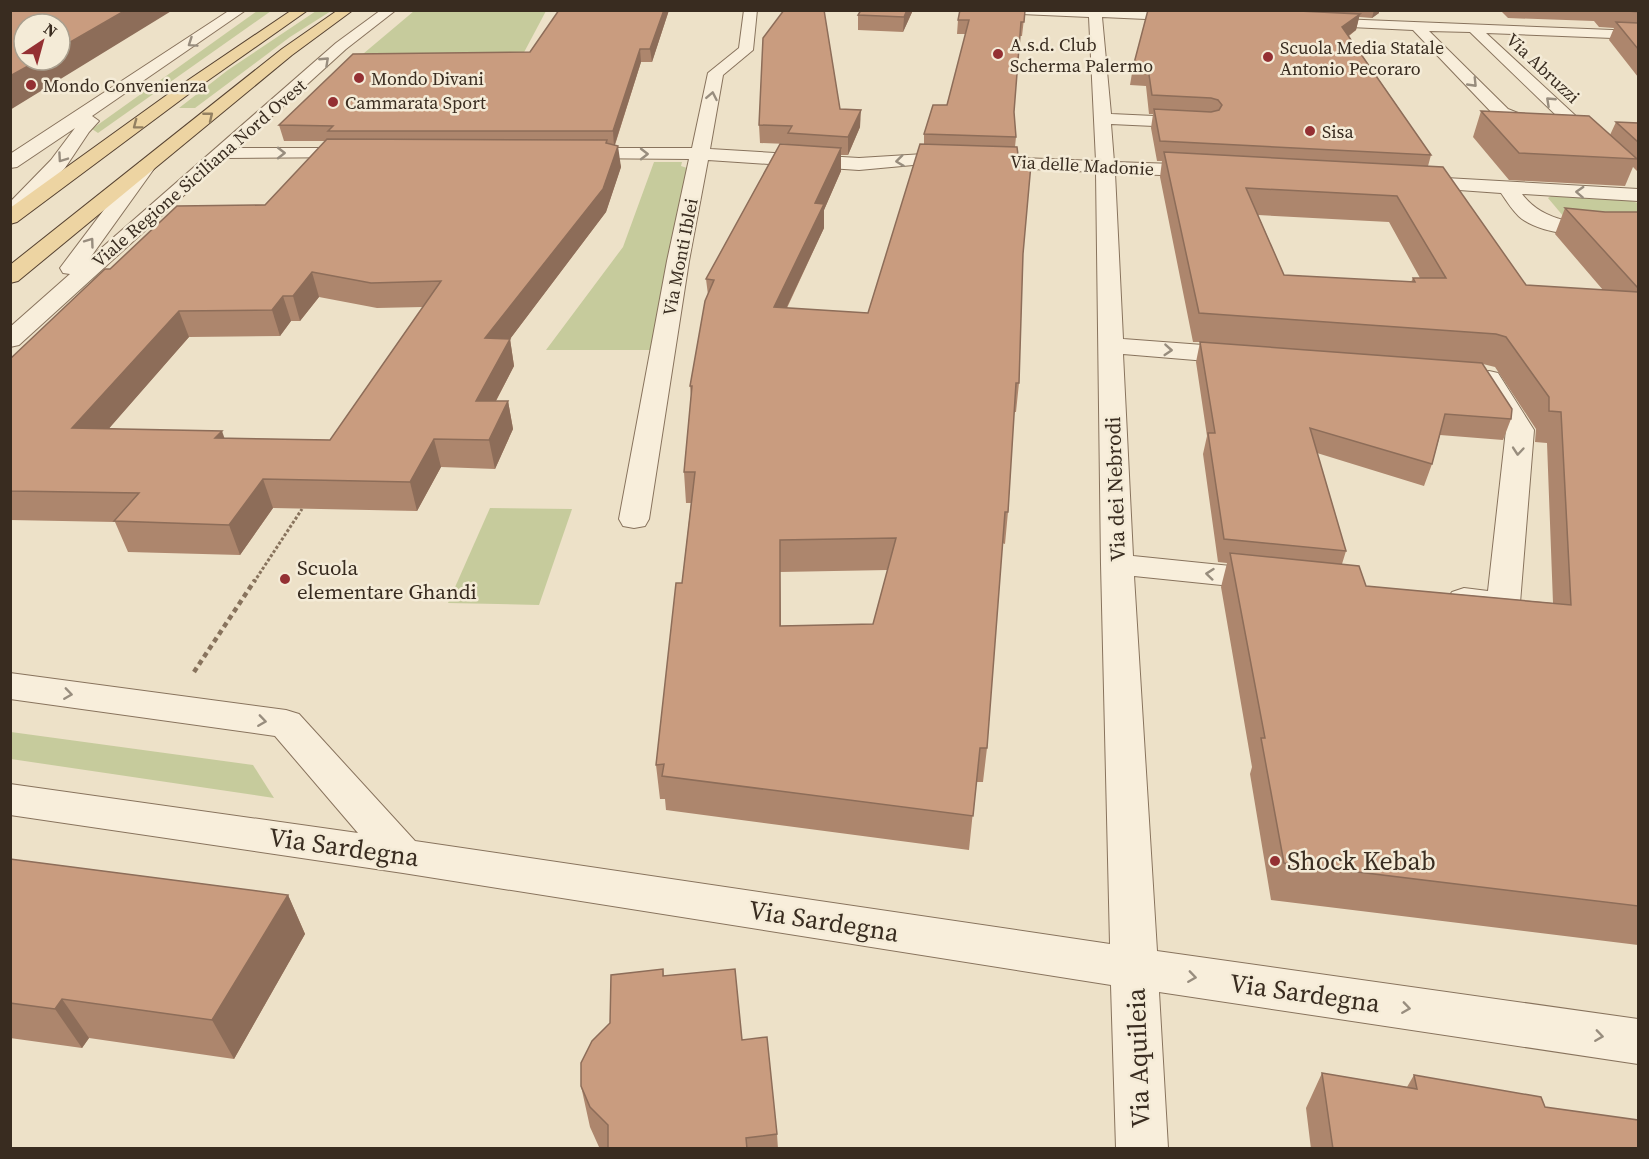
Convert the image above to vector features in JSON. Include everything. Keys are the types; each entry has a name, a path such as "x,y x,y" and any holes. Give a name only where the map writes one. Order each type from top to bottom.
{"main road":[{"path":"184,90 278,10"},
{"path":"10,216 184,90 302,10"},
{"name":"Viale Regione Siciliana Nord Ovest","path":"10,276 287,52 346,10"},
{"path":"287,52 367,10"}],"street":[{"path":"10,163 19,151 130,85 240,10"},
{"name":"Viale Regione Siciliana Nord Ovest","path":"12,338 341,46 390,10"},
{"name":"Via Monti Iblei","path":"634,519 678,261 716,73 746,50 751,10"},
{"path":"1021,10 1199,18"},
{"path":"1370,10 1484,15 1500,30"},
{"name":"Via dei Nebrodi","path":"1095,12 1105,165 1117,564 1134,968"},
{"path":"1579,17 1583,26 1594,33"},
{"path":"1299,22 1638,35"},
{"path":"1417,26 1509,118 1537,123 1575,124"},
{"name":"Via Abruzzi","path":"1473,28 1611,159"},
{"path":"1564,32 1575,43"},
{"path":"10,216 58,164 83,128 130,85"},
{"path":"1103,119 1207,124"},
{"path":"222,153 378,153"},
{"name":"Via delle Madonie","path":"558,153 701,154 859,165 924,159 1229,172"},
{"path":"12,338 53,293 147,166"},
{"path":"1391,181 1507,188 1637,187"},
{"path":"1507,188 1527,213 1535,218 1567,226 1638,230"},
{"path":"1110,346 1275,358"},
{"path":"1434,596 1503,603 1520,430 1485,374 1462,372"},
{"path":"1117,564 1295,582"},
{"path":"10,686 286,724 403,856"},
{"name":"Via Sardegna","path":"10,799 1638,1042"},
{"name":"Via Aquileia","path":"1134,968 1142,1149"}],"path":[{"path":"193,673 302,508"}],"green space":[{"path":"257,11 271,11 98,133 92,129"},
{"path":"316,11 331,11 290,37 195,108 179,108 228,70"},
{"path":"414,11 546,11 521,58 357,59"},
{"path":"654,162 682,162 681,166 687,168 652,350 546,350 623,247"},
{"path":"1551,196 1638,203 1638,224 1564,217 1548,198"},
{"path":"490,508 572,509 539,605 448,603"},
{"path":"11,732 253,765 274,798 11,759"}],"building":[{"path":"10,10 126,10 72,41 72,12 12,12 12,72 17,72 10,76"},
{"path":"559,10 664,10 650,49 640,49 613,131 328,131 333,126 279,125 353,54 530,52"},
{"path":"784,10 824,10 840,109 861,110 848,137 788,133 792,126 759,125 763,38"},
{"path":"861,10 907,10 904,17 858,15"},
{"path":"960,10 1025,10 1024,22 1021,22 1014,112 1016,137 924,134 933,105 947,105 969,20 958,20"},
{"name":"Scuola Media Statale Antonio Pecoraro","path":"1148,10 1278,10 1360,14 1342,27 1431,155 1160,141 1154,109 1211,112 1219,110 1222,105 1218,100 1211,98 1152,95 1148,68 1133,67"},
{"path":"1616,22 1638,23 1638,49"},
{"path":"1481,111 1589,116 1637,159 1519,153"},
{"path":"1616,122 1638,123 1638,142"},
{"path":"327,139 607,140 606,143 618,146 603,189 485,338 510,339 476,401 508,401 489,440 434,439 410,482 263,479 229,525 114,521 139,493 10,491 10,359 105,269 110,269 177,206 265,205","holes":["312,272 371,283 441,281 330,440 215,438 222,431 72,428 179,311 272,310 283,296 293,296"]},
{"path":"780,144 841,148 815,203 824,204 774,307 868,313 920,144 1017,147 1019,163 1031,164 1023,254 1019,383 1016,383 1008,512 1005,512 987,748 980,748 973,816 662,776 664,764 656,765 676,583 682,583 695,472 684,472 692,386 690,386 705,301 714,280 706,279","holes":["896,538 873,624 780,626 780,540"]},
{"path":"1164,152 1443,167 1526,285 1638,292 1638,906 1284,863 1261,738 1265,738 1230,553 1359,566 1366,586 1571,605 1561,412 1549,411 1549,397 1506,337 1496,334 1199,313","holes":["1246,188 1397,196 1446,278 1413,278 1415,282 1284,275"]},
{"path":"1565,208 1605,212 1638,212 1638,288"},
{"path":"1200,342 1482,363 1512,409 1511,419 1445,414 1432,464 1310,428 1346,551 1224,539 1208,433 1215,433"},
{"path":"10,859 288,895 212,1020 62,999 55,1009 10,1003"},
{"path":"663,969 663,976 735,969 742,1040 767,1037 777,1134 746,1138 747,1149 608,1149 608,1125 590,1107 581,1086 581,1063 592,1041 610,1023 611,975"},
{"path":"1322,1073 1417,1089 1414,1075 1541,1097 1545,1107 1638,1120 1638,1149 1333,1149"}],"place":[{"name":"A.s.d. Club Scherma Palermo","path":"998,54"},
{"name":"Scuola Media Statale Antonio Pecoraro","path":"1268,57"},
{"name":"Mondo Divani","path":"359,78"},
{"name":"Mondo Convenienza","path":"31,85"},
{"name":"Cammarata Sport","path":"333,102"},
{"name":"Sisa","path":"1310,131"},
{"name":"Scuola elementare Ghandi","path":"285,579"},
{"name":"Shock Kebab","path":"1275,861"}]}
